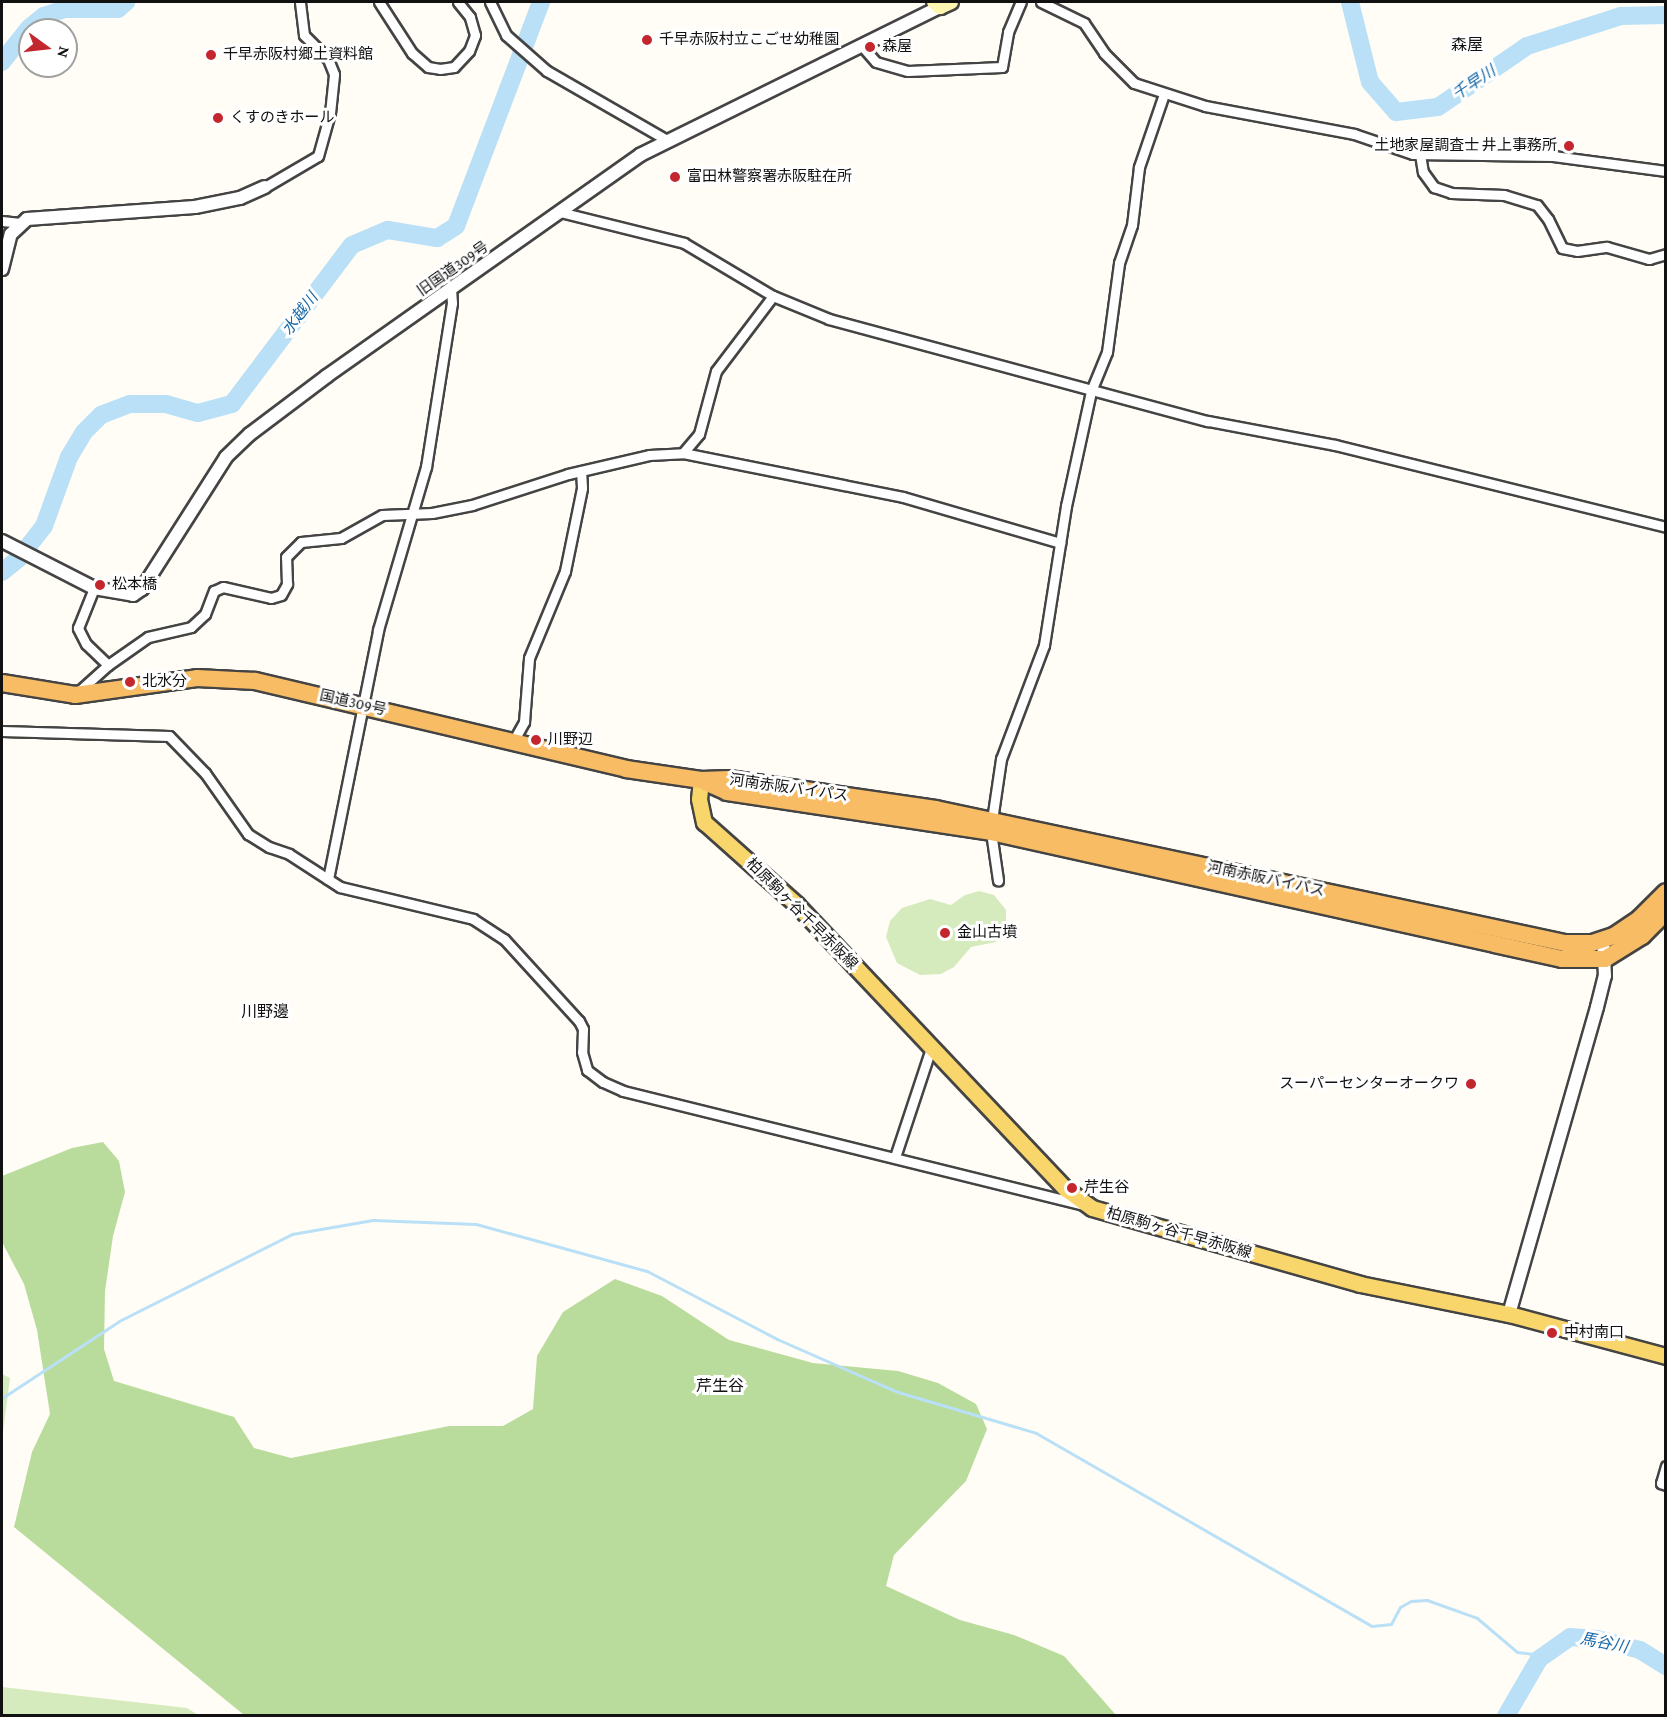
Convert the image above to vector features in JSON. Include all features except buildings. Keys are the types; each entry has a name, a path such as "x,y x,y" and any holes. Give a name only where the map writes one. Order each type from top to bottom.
{"highway":[{"name":"国道309号","path":"2,683 75,694 226,677 514,740 626,769 701,780"},
{"name":"河南赤阪バイパス","path":"701,780 728,792 992,826 1565,943 1603,939 1627,928 1665,892"},
{"name":"河南赤阪バイパス","path":"992,826 1562,959 1605,959"},
{"path":"1605,959 1642,936 1665,912"}],"main road":[{"name":"柏原駒ヶ谷千早赤阪線","path":"701,780 699,799 704,822 797,905 1066,1189 1092,1208 1360,1284 1509,1314 1665,1356"}],"street":[{"path":"2,269 11,234 20,223 27,219 195,207 240,198 266,187 318,156 330,113 334,74 328,59 304,35 300,2"},
{"path":"379,2 412,53 428,67 441,69 454,67 469,51 475,35 470,17 458,2"},
{"path":"490,2 506,35 547,70 667,140"},
{"path":"862,46 876,62 908,71 1002,67 1008,32 1021,2"},
{"path":"1041,2 1075,16 1119,70 1134,82 1205,106 1354,134 1420,154 1552,156 1665,171"},
{"name":"旧国道309号","path":"2,541 94,588 124,596 142,589 204,487 242,442 327,376 560,212 667,140 862,46 942,3"},
{"path":"998,880 992,826 1001,759 1044,645 1060,543 1091,391 1107,352 1119,263 1132,225 1139,167 1164,94"},
{"path":"1420,154 1423,172 1434,187 1451,193 1504,195 1537,205 1548,219 1562,248 1577,251 1607,247 1649,259 1665,254"},
{"path":"560,212 684,243 773,296 829,319 1208,421 1356,450 1665,527"},
{"path":"2,221 20,223"},
{"path":"328,879 378,630 413,512 436,410 451,289"},
{"path":"683,453 699,434 716,372 773,296"},
{"path":"75,694 108,665 148,637 191,627 205,614 214,591 222,587 272,598 281,595 287,584 286,557 301,542 341,538 382,515 432,513 472,505 621,460 683,453 903,496 1060,543"},
{"path":"514,740 524,722 529,658 565,570 582,488 581,471"},
{"path":"94,588 78,628 86,644 108,665"},
{"path":"2,730 169,736 205,772 248,834 289,854 340,887 473,919 504,939 579,1022 583,1029 582,1052 586,1070 603,1082 623,1091 896,1157 1092,1208"},
{"path":"1509,1314 1597,1007 1605,959 1603,939"},
{"path":"896,1157 931,1048"},
{"path":"1665,1466 1661,1483 1665,1485"}],"green space":[{"name":"金山古墳","path":"979,891 994,895 1006,910 1006,927 996,942 971,947 954,967 941,974 920,975 897,963 886,937 890,921 902,908 930,899 951,905 965,895"},
{"path":"103,1142 119,1161 125,1192 113,1236 105,1291 104,1349 114,1381 234,1417 254,1448 291,1458 449,1426 503,1426 533,1409 537,1356 563,1312 615,1279 662,1296 729,1340 813,1363 898,1371 938,1383 976,1404 987,1429 966,1481 894,1555 886,1586 960,1620 1014,1635 1064,1656 1116,1715 244,1715 14,1527 32,1452 50,1414 37,1330 24,1284 2,1242 2,1176 72,1148"},
{"path":"2,1374 10,1378 2,1439"},
{"path":"2,1687 187,1708 198,1715 2,1715"}],"waterway":[{"path":"2,62 29,28 44,16 64,9 118,9 126,2"},
{"name":"水越川","path":"2,572 19,558 44,526 69,457 84,432 101,415 130,404 166,404 198,413 232,404 352,245 388,230 437,238 456,226 541,2"},
{"name":"千早川","path":"1350,2 1370,82 1396,112 1438,107 1527,46 1621,16 1666,15"},
{"path":"2,1398 119,1321 292,1234 373,1220 476,1224 647,1271 777,1339 898,1392 1036,1433 1372,1626 1391,1624 1400,1607 1411,1601 1427,1600 1477,1618 1517,1652 1542,1655"},
{"name":"馬谷川","path":"1506,1716 1539,1659 1570,1637 1597,1639 1640,1650 1666,1666"}],"place":[{"name":"千早赤阪村立こごせ幼稚園","path":"647,40"},
{"name":"森屋","path":"870,47"},
{"name":"千早赤阪村郷土資料館","path":"211,55"},
{"name":"くすのきホール","path":"218,118"},
{"name":"土地家屋調査士 井上事務所","path":"1569,146"},
{"name":"富田林警察署赤阪駐在所","path":"675,177"},
{"name":"松本橋","path":"100,585"},
{"name":"北水分","path":"130,682"},
{"name":"川野辺","path":"536,740"},
{"name":"金山古墳","path":"945,933"},
{"name":"スーパーセンターオークワ","path":"1471,1084"},
{"name":"芹生谷","path":"1072,1188"},
{"name":"中村南口","path":"1552,1333"}],"district":[{"name":"森屋","path":"1467,45"},
{"name":"川野邊","path":"265,1012"},
{"name":"芹生谷","path":"720,1386"}]}
